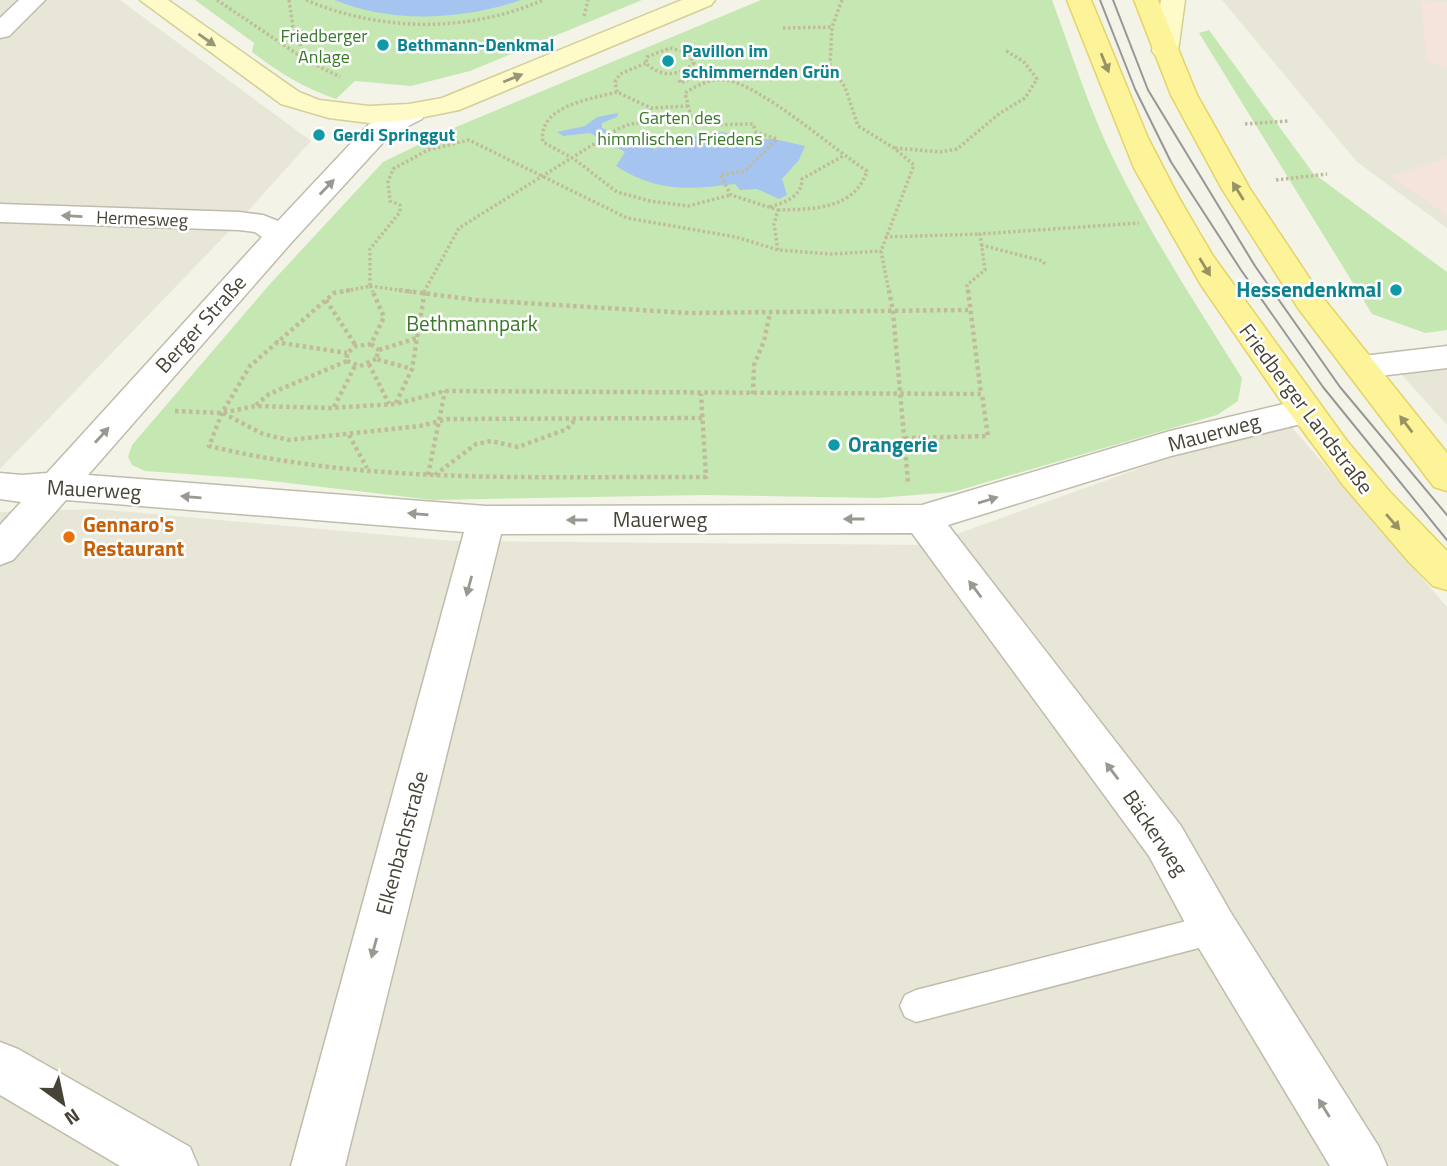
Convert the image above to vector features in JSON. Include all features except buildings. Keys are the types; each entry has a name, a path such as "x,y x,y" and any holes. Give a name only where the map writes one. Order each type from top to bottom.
{"main road":[{"path":"152,0 289,98 314,108 379,116 413,113 450,104 704,0"},
{"name":"Friedberger Landstraße","path":"1079,0 1135,139 1171,210 1222,295 1362,486 1406,537 1447,575"},
{"path":"1146,0 1189,104 1236,189 1310,301 1447,478"},
{"path":"1165,51 1173,0"}],"street":[{"path":"0,31 33,0"},
{"name":"Berger Straße","path":"0,550 279,236 379,130 413,113"},
{"name":"Hermesweg","path":"0,212 239,221 263,224 279,236"},
{"path":"1363,367 1447,356"},
{"name":"Mauerweg","path":"0,486 56,486 486,520 916,502 1306,411"},
{"name":"Bäckerweg","path":"916,502 1165,841 1214,929 1360,1166"},
{"name":"Elkenbachstraße","path":"318,1166 486,520"},
{"path":"0,1067 171,1166"}],"lane":[{"path":"916,1006 1214,929"}],"path":[{"path":"217,0 306,60 340,77"},
{"path":"289,0 293,27 306,60"},
{"path":"306,0 353,19 412,27 469,22 543,0"},
{"path":"842,0 832,27 830,65 845,87 858,126 894,148 914,165 881,251 892,312 899,396 916,502"},
{"path":"783,29 832,27"},
{"path":"617,92 615,82 621,74 646,64 652,53 679,49 693,57 694,63 682,72 660,73 646,64"},
{"path":"894,148 940,152 957,149 1000,113 1025,97 1037,79 1024,62 1005,50"},
{"path":"682,72 688,76 680,80 680,83 695,77 727,80 759,92 867,171 865,184 844,201 816,209 778,211 731,195 688,206 650,201 617,192 574,159 543,142 541,137 543,122 548,117 579,102 617,92 661,111 688,106"},
{"path":"710,80 685,93 693,125 752,124 756,132 777,139 745,171 720,176 731,195"},
{"path":"396,404 412,369 424,292 459,228 574,159 618,129 630,124 691,117"},
{"path":"1245,124 1288,121"},
{"path":"372,344 384,317 370,286 370,249 400,212 400,205 390,201 387,187 393,169 428,150 469,140 627,218 736,237 778,250 831,254 881,251"},
{"path":"769,207 791,200 802,186 802,179 843,156"},
{"path":"1276,180 1327,174"},
{"path":"778,211 774,224 778,250"},
{"path":"886,237 980,234 1146,222"},
{"path":"905,438 988,436 968,310 967,285 985,270 980,234"},
{"path":"981,245 1043,261 1045,265"},
{"path":"701,394 706,477 428,475 258,458 209,446 222,413 250,366 334,293 370,286 475,300 688,313 968,310"},
{"path":"326,300 356,346"},
{"path":"753,394 754,365 764,341 770,313"},
{"path":"379,350 417,338"},
{"path":"275,342 347,353 356,346 372,344 379,350"},
{"path":"256,406 269,394 347,361 369,364 376,359 379,350"},
{"path":"347,353 347,361"},
{"path":"376,359 412,369"},
{"path":"333,407 356,364"},
{"path":"369,364 389,404"},
{"path":"173,411 222,413 256,406 396,404 444,391 899,396 982,394"},
{"path":"428,475 444,391"},
{"path":"222,413 275,438 304,439 349,435 373,429 427,427 449,419 702,418"},
{"path":"435,475 478,443 488,441 510,448 518,447 567,429 574,420"},
{"path":"349,435 368,469"}],"shaded area":[{"path":"0,0 120,0 311,141 239,221 0,469"},
{"path":"1222,0 1447,0 1447,228 1357,162"},
{"path":"1421,0 1447,3 1447,69 1426,60"},
{"path":"1447,158 1447,216 1391,176"},
{"path":"1447,344 1447,425 1391,363"},
{"path":"1283,417 1447,607 1447,1166 0,1166 0,512 97,509 454,541 926,545"}],"green space":[{"name":"Friedberger Anlage","path":"195,0 642,0 470,71 411,86 355,81 336,99 302,85 272,67 252,52 254,43"},
{"name":"Bethmannpark","path":"761,0 1052,0 1105,141 1128,188 1242,378 1238,401 1217,415 953,492 877,498 705,495 433,500 254,479 145,471 132,465 128,457 132,445 269,285 383,162 451,129"},
{"path":"1209,30 1313,173 1447,272 1447,330 1425,333 1372,314 1199,33"}],"water":[{"path":"335,0 521,0 475,12 404,16 357,8"},
{"path":"618,113 617,117 602,123 602,128 630,142 655,149 687,137 723,132 743,139 774,139 805,146 799,160 782,179 787,195 779,199 757,189 740,190 735,184 688,188 645,181 616,166 625,152 590,133 563,136 557,132 585,126 597,117"}],"tram line":[{"path":"1100,0 1135,89 1171,162 1241,270 1323,387 1447,540"},
{"path":"1113,0 1148,90 1255,266 1340,387 1447,515"}],"place":[{"name":"Bethmann-Denkmal","path":"383,45"},
{"name":"Pavillon im schimmernden Grün","path":"668,61"},
{"name":"Gerdi Springgut","path":"319,135"},
{"name":"Hessendenkmal","path":"1396,290"},
{"name":"Orangerie","path":"834,445"},
{"name":"Gennaro's Restaurant","path":"69,537"}],"park label":[{"name":"Garten des himmlischen Friedens","path":"680,128"}]}
